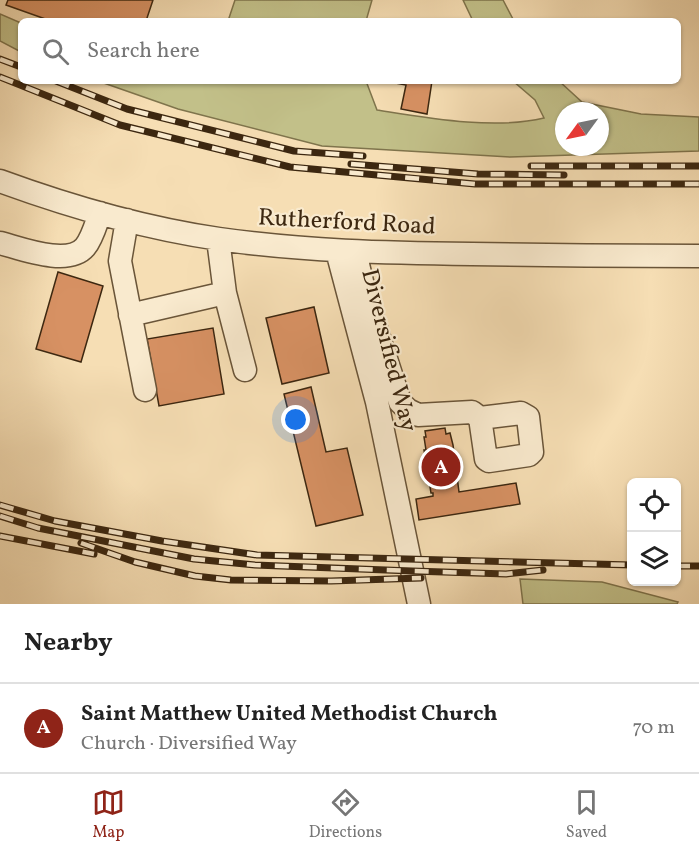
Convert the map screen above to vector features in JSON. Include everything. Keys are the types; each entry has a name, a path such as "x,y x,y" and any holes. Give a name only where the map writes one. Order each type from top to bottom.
{"street":[{"name":"Rutherford Road","path":"0,181 34,194 100,213 218,239 346,252 699,256"},
{"path":"0,243 53,257 75,253 84,248 100,213"},
{"path":"127,220 120,261 145,390"},
{"path":"218,239 225,292 245,370"},
{"path":"346,252 365,294 400,402 408,410 418,415 472,412 480,418"},
{"name":"Diversified Way","path":"346,252 419,604"},
{"path":"130,315 225,292"}],"shaded area":[{"path":"235,0 372,0 367,18 229,18"},
{"path":"463,0 503,0 512,18 472,18"},
{"path":"0,14 18,22 18,50 0,41"},
{"path":"107,84 367,84 377,110 483,123 544,118 535,100 516,84 562,84 582,102 555,102 555,156 510,157 322,146 178,109"},
{"path":"609,107 641,114 699,117 699,151 609,154"},
{"path":"520,579 602,582 678,602 677,604 523,604"}],"building":[{"path":"8,0 153,0 147,18 43,18 6,5"},
{"path":"401,84 432,84 427,114 401,109 406,85"},
{"path":"58,272 103,286 81,362 36,349"},
{"path":"314,307 329,373 282,384 266,318"},
{"path":"213,328 224,394 159,406 147,339"},
{"path":"311,387 326,452 347,448 363,515 316,526 284,394"},
{"path":"445,428 446,434 450,433 453,445 459,492 516,483 520,504 419,520 416,499 433,496 424,450 426,450 425,431"}],"railway":[{"path":"0,59 18,66"},
{"path":"0,77 120,125 290,167 475,184 699,184"},
{"path":"64,84 127,109 294,151 363,156"},
{"path":"351,164 478,174 564,175"},
{"path":"531,166 699,166"},
{"path":"0,505 55,521 162,541 257,555 627,565"},
{"path":"0,516 38,528 194,559 255,565 506,574 543,570"},
{"path":"0,536 94,554"},
{"path":"81,543 135,562 195,576 231,580 331,581 421,578"},
{"path":"681,566 699,566"}],"place":[{"name":"Saint Matthew United Methodist Church","path":"441,467"}]}
